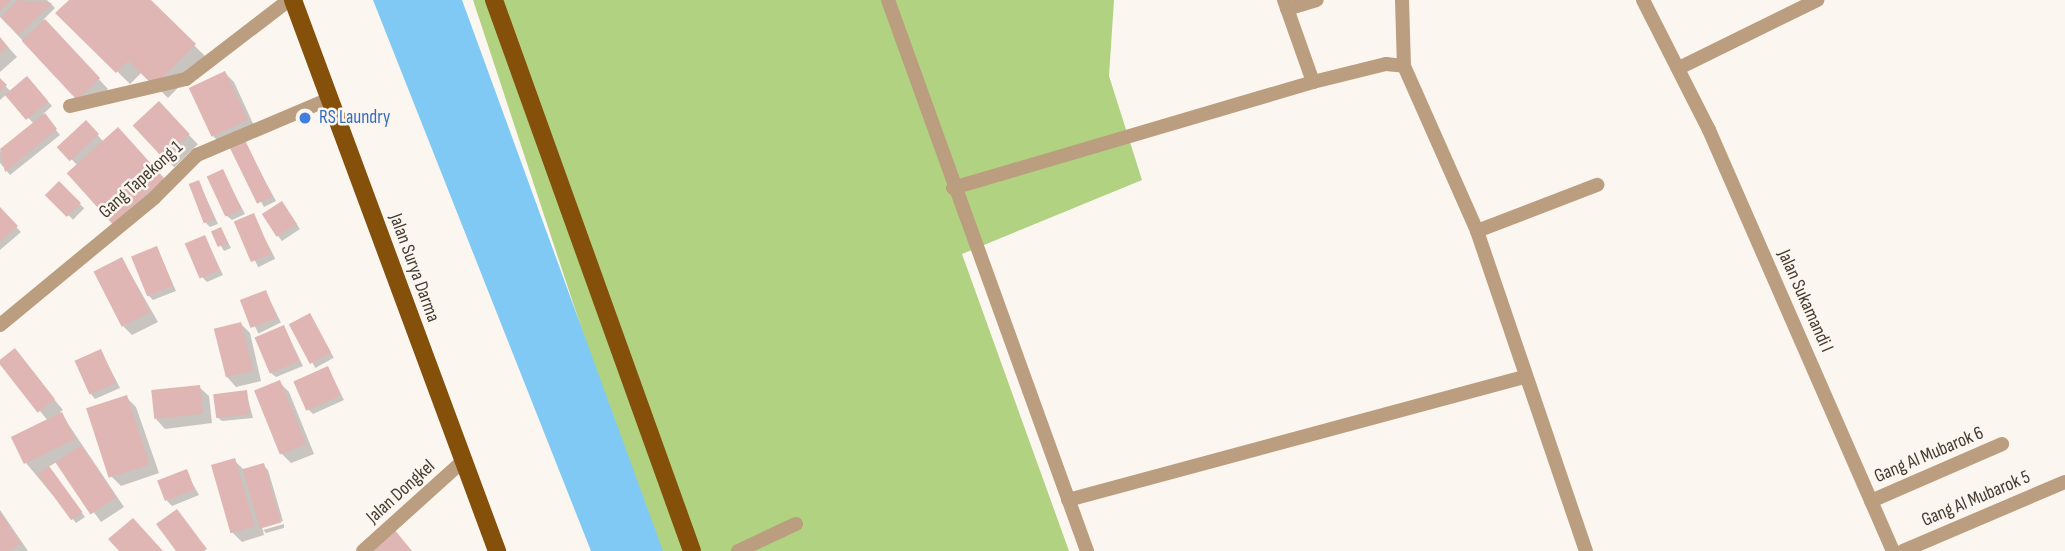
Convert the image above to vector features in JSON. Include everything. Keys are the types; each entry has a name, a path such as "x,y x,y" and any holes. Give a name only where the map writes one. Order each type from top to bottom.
{"main road":[{"name":"Jalan Surya Darma","path":"291,0 497,551"},
{"path":"494,0 692,551"}],"street":[{"path":"70,106 186,79 291,0"},
{"path":"888,0 953,188 1087,551"},
{"path":"1313,82 1286,4 1317,0"},
{"path":"1402,0 1404,66 1477,231 1586,551"},
{"name":"Jalan Sukamandi I","path":"1643,0 1681,67 1893,551"},
{"path":"1681,67 1817,0"},
{"path":"953,188 1313,82 1386,64 1404,66"},
{"name":"Gang Tapekong 1","path":"0,325 154,198 197,155 329,99"},
{"path":"1477,231 1597,185"},
{"path":"1068,500 1525,376"},
{"name":"Gang Al Mubarok 6","path":"1871,501 2002,444"},
{"name":"Jalan Dongkel","path":"363,551 463,461"},
{"name":"Gang Al Mubarok 5","path":"1903,551 2065,482"},
{"path":"738,551 796,524"}],"green space":[{"path":"473,0 1114,0 1109,76 1142,180 962,254 1069,551 655,551"}],"water":[{"path":"373,0 462,0 663,551 591,551"}],"building":[{"path":"0,0 11,0 0,11"},
{"path":"18,0 52,3 19,35 1,17"},
{"path":"69,0 151,0 196,44 154,86 128,61 116,73 55,13"},
{"path":"45,19 100,78 77,100 22,41"},
{"path":"0,37 8,47 0,54"},
{"path":"225,71 248,120 212,137 189,88"},
{"path":"27,76 48,101 26,120 5,95"},
{"path":"0,78 7,85 0,92"},
{"path":"159,101 190,134 163,158 133,126"},
{"path":"45,113 57,129 5,172 0,149"},
{"path":"86,120 99,134 70,161 57,147"},
{"path":"118,127 164,178 113,224 67,173"},
{"path":"243,136 272,196 257,204 228,143"},
{"path":"223,169 242,209 225,216 207,177"},
{"path":"199,180 214,219 204,223 189,184"},
{"path":"59,181 81,203 67,217 45,195"},
{"path":"282,201 297,224 277,237 262,214"},
{"path":"0,207 18,226 0,242"},
{"path":"254,213 271,254 251,262 234,222"},
{"path":"221,227 228,243 218,247 211,231"},
{"path":"205,235 220,270 200,279 185,244"},
{"path":"157,246 173,286 147,296 131,256"},
{"path":"122,257 150,312 122,327 93,272"},
{"path":"266,290 277,318 251,328 240,300"},
{"path":"310,313 331,353 310,364 289,324"},
{"path":"241,322 253,371 226,377 214,329"},
{"path":"284,325 299,361 270,373 255,338"},
{"path":"15,348 55,399 38,413 0,365 0,360"},
{"path":"101,349 116,383 90,395 75,361"},
{"path":"328,366 341,395 306,411 293,381"},
{"path":"280,380 306,444 280,454 254,390"},
{"path":"200,385 203,414 154,419 151,390"},
{"path":"247,390 250,414 216,418 213,394"},
{"path":"127,395 150,464 109,478 86,408"},
{"path":"62,412 75,439 24,464 11,437"},
{"path":"81,445 116,497 91,515 55,462"},
{"path":"235,458 255,526 231,533 211,465"},
{"path":"264,463 281,523 260,529 243,469"},
{"path":"49,466 83,512 71,520 38,474"},
{"path":"187,469 195,490 165,501 157,480"},
{"path":"177,509 207,549 176,551 156,524"},
{"path":"0,512 21,543 9,551 0,551"},
{"path":"133,518 163,551 119,551 108,539"},
{"path":"394,529 412,551 371,551"}],"place":[{"name":"RS Laundry","path":"305,118"}]}
